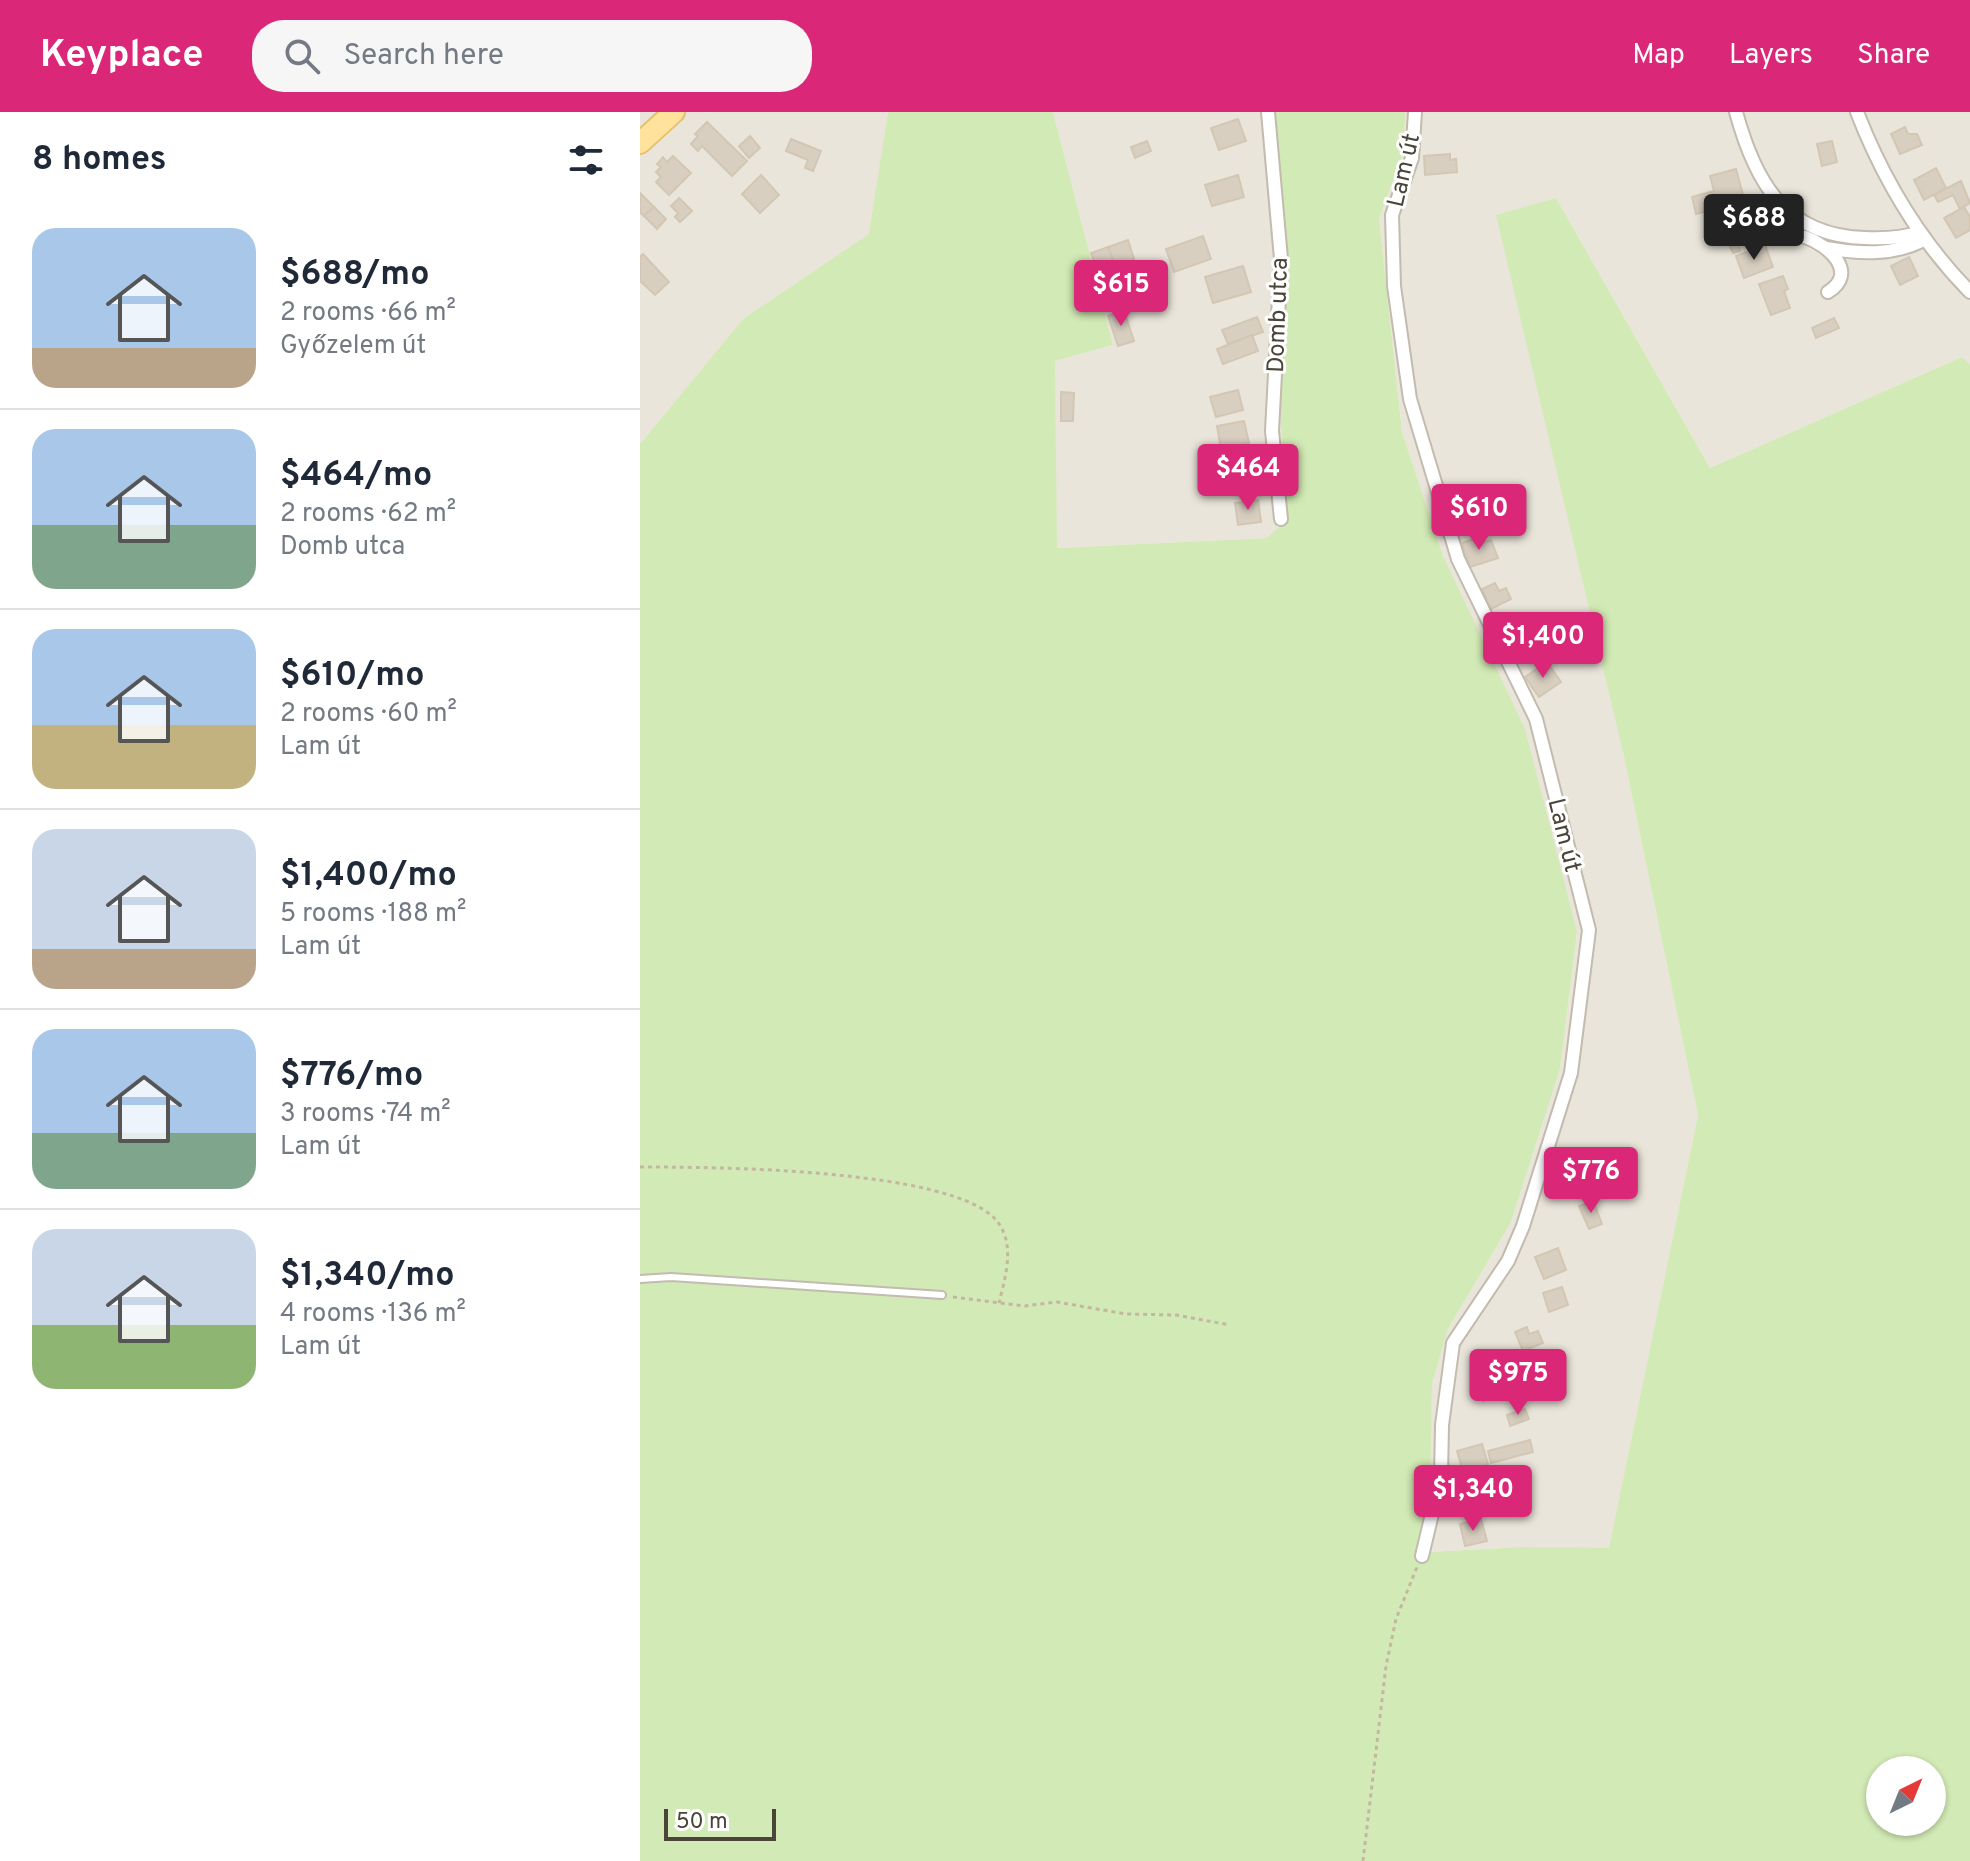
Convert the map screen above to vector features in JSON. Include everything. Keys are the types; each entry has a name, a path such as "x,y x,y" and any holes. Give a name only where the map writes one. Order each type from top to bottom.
{"main road":[{"path":"640,143 674,112"}],"street":[{"name":"Domb utca","path":"1268,112 1281,259 1272,431 1281,519"},
{"name":"Lam út","path":"1415,112 1412,158 1392,215 1394,286 1410,399 1444,522 1458,559 1536,719 1589,930 1571,1073 1523,1226 1508,1261 1453,1343 1442,1425 1441,1476 1422,1556"},
{"path":"1736,112 1768,190 1803,225 1823,233 1853,238 1922,235"},
{"path":"1857,112 1888,180 1922,235 1970,292"},
{"path":"1826,248 1870,253 1898,249 1922,235"},
{"path":"1805,237 1826,248 1841,268 1843,276 1839,285 1828,292"}],"lane":[{"path":"640,1279 671,1277 942,1295"}],"path":[{"path":"640,1167 753,1167 894,1184 967,1199 997,1221 1004,1233 1008,1263 999,1303"},
{"path":"942,1295 1025,1306 1057,1302 1126,1314 1176,1315 1230,1325"},
{"path":"1363,1861 1386,1666 1396,1619 1422,1556"}],"shaded area":[{"path":"640,112 888,112 870,234 743,319 640,444"},
{"path":"1053,112 1268,112 1285,521 1267,538 1056,548 1055,361 1113,345"},
{"path":"1406,112 1970,112 1970,364 1962,357 1710,468 1556,198 1623,752 1698,1115 1609,1549 1523,1547 1428,1552 1432,1384 1448,1329 1511,1222 1560,1069 1577,932 1402,432 1379,219 1401,159"}],"green space":[{"path":"888,112 1053,112 1113,345 1055,361 1057,548 1267,538 1285,521 1268,112 1406,112 1401,159 1379,219 1402,432 1443,556 1525,729 1577,932 1560,1069 1511,1222 1448,1329 1432,1384 1429,1552 1523,1547 1609,1548 1698,1115 1623,752 1496,215 1556,198 1710,468 1962,357 1970,364 1970,1861 640,1861 640,444 743,319 869,234"}],"building":[{"path":"1238,119 1246,141 1219,150 1211,128"},
{"path":"707,122 747,161 732,176 702,146 698,151 691,144 698,136 695,134"},
{"path":"1905,127 1908,134 1917,134 1922,145 1900,154 1891,134"},
{"path":"750,136 760,148 749,158 739,146"},
{"path":"791,139 821,151 813,171 805,168 808,160 786,151"},
{"path":"1147,141 1151,151 1135,158 1131,147"},
{"path":"1832,141 1837,162 1822,166 1817,144"},
{"path":"1450,154 1450,160 1456,159 1457,172 1425,175 1424,156"},
{"path":"673,156 691,173 669,195 656,182 661,177 656,172 661,167 657,164 663,157 667,162"},
{"path":"1936,168 1946,188 1924,200 1914,180"},
{"path":"1736,169 1745,202 1696,214 1692,197 1714,191 1710,176"},
{"path":"761,175 779,195 760,213 742,194"},
{"path":"1238,175 1244,197 1212,206 1205,185"},
{"path":"1961,181 1970,203 1960,209 1953,195 1938,202 1934,195"},
{"path":"640,193 654,207 644,216 640,213"},
{"path":"679,198 692,211 680,222 675,217 678,213 671,206"},
{"path":"654,207 666,219 657,229 644,216"},
{"path":"1964,207 1970,217 1970,230 1956,238 1944,218"},
{"path":"1737,222 1742,232 1737,234 1740,251 1733,253 1722,229"},
{"path":"1203,236 1211,259 1174,272 1166,249"},
{"path":"1128,240 1134,259 1115,266 1108,247"},
{"path":"1765,245 1773,267 1744,278 1736,256"},
{"path":"1108,247 1115,266 1098,272 1091,253"},
{"path":"643,254 669,282 655,295 640,281 640,257"},
{"path":"1909,257 1918,276 1900,285 1891,266"},
{"path":"1243,266 1251,292 1213,303 1205,277"},
{"path":"1783,276 1790,308 1771,315 1759,284"},
{"path":"1127,291 1132,303 1107,311 1103,298"},
{"path":"1124,311 1134,341 1118,346 1108,316"},
{"path":"1257,317 1263,332 1228,344 1222,330"},
{"path":"1834,318 1839,328 1816,338 1812,328"},
{"path":"1252,335 1258,351 1223,364 1217,349"},
{"path":"1238,390 1243,410 1216,417 1210,397"},
{"path":"1061,392 1074,393 1073,421 1061,421"},
{"path":"1244,421 1249,443 1221,449 1217,426"},
{"path":"1258,500 1261,522 1238,525 1235,503"},
{"path":"1476,538 1479,544 1491,540 1498,558 1470,567 1462,543"},
{"path":"1495,583 1499,591 1506,588 1511,599 1491,609 1482,589"},
{"path":"1523,613 1532,633 1510,644 1500,624"},
{"path":"1547,662 1561,682 1539,697 1525,677"},
{"path":"1593,1160 1599,1184 1566,1193 1560,1169"},
{"path":"1593,1201 1602,1224 1589,1229 1579,1206"},
{"path":"1558,1248 1566,1270 1544,1279 1535,1257"},
{"path":"1562,1287 1568,1305 1549,1312 1543,1293"},
{"path":"1527,1327 1529,1334 1538,1331 1543,1343 1523,1351 1515,1332"},
{"path":"1505,1368 1513,1390 1483,1401 1475,1379"},
{"path":"1525,1409 1529,1419 1510,1426 1507,1415"},
{"path":"1530,1440 1533,1452 1491,1463 1488,1451"},
{"path":"1482,1444 1488,1464 1463,1472 1457,1451"},
{"path":"1478,1479 1483,1501 1459,1507 1454,1485"},
{"path":"1515,1485 1518,1494 1498,1499 1496,1490"},
{"path":"1481,1519 1487,1541 1465,1546 1460,1524"}]}
